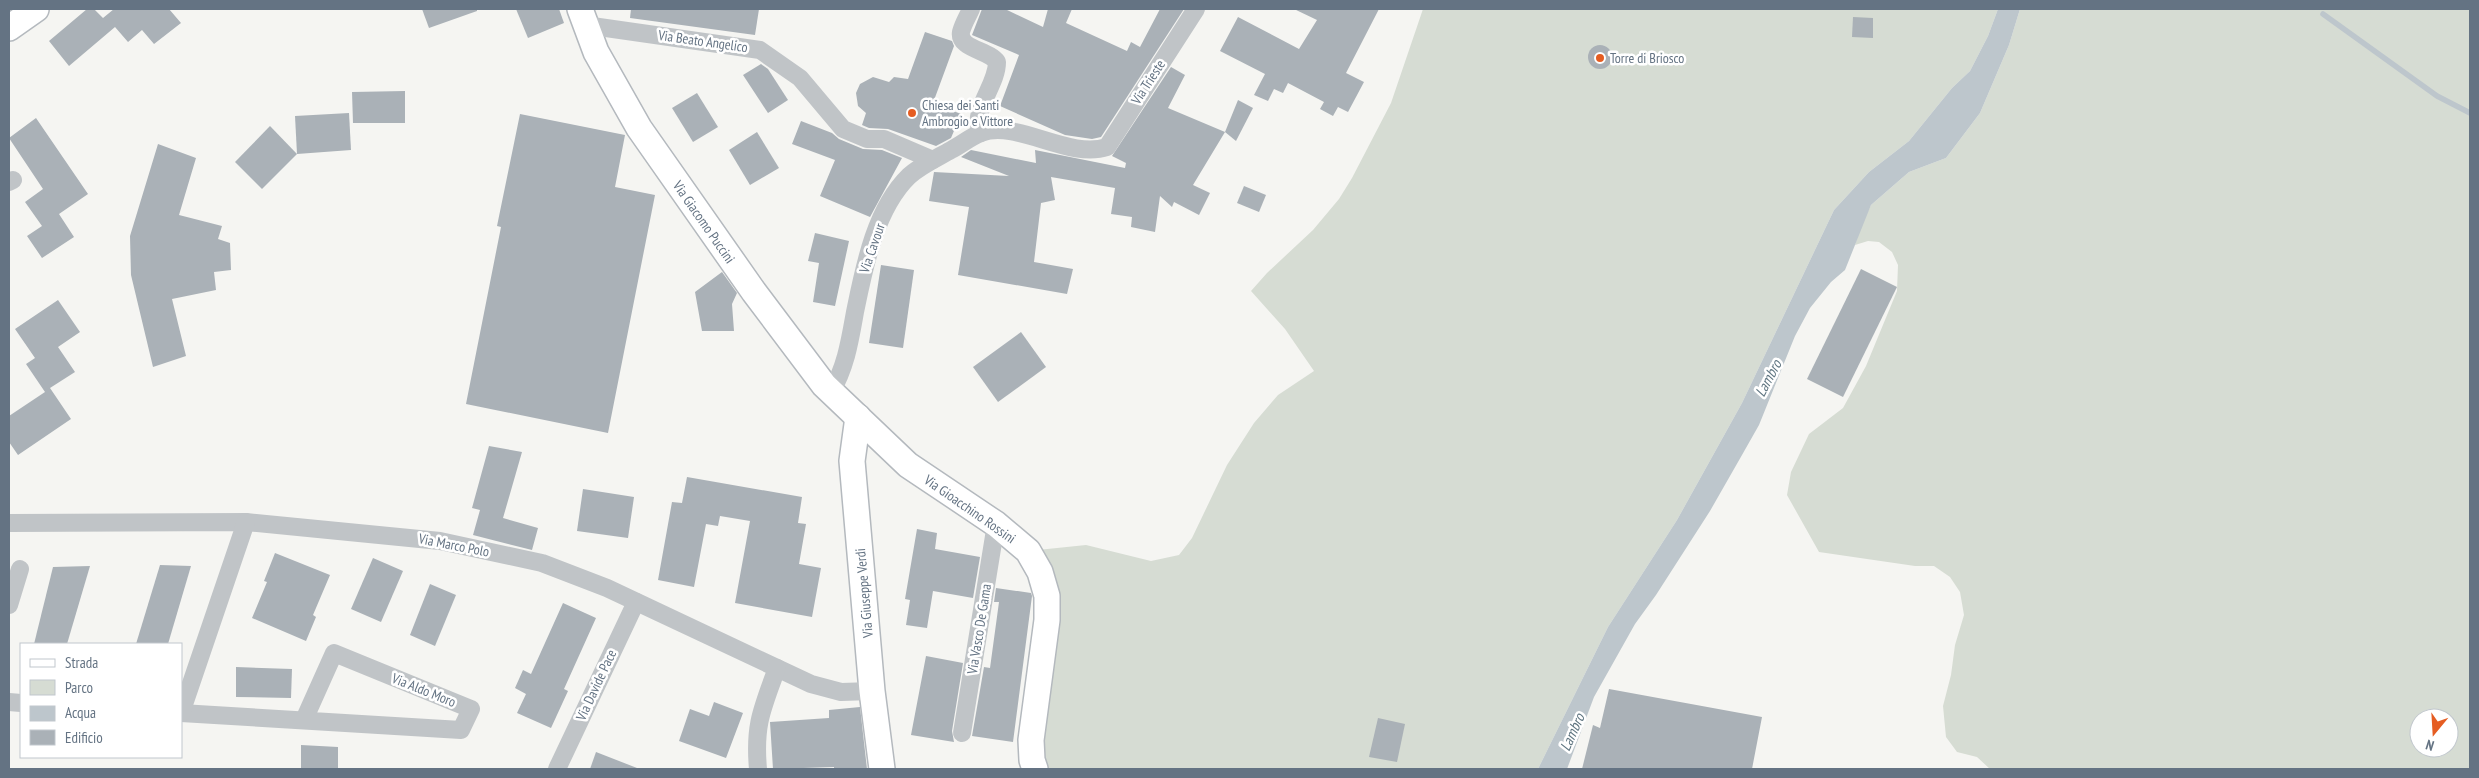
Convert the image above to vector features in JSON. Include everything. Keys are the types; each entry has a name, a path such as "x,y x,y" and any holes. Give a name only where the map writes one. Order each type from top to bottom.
{"street":[{"path":"9,12 19,13 36,9"},
{"path":"9,28 36,9"},
{"path":"971,9 961,32 962,40 993,57 997,62 995,74 978,118 974,137"},
{"name":"Via Trieste","path":"974,137 1004,131 1097,151 1107,147 1196,9"},
{"name":"Via Beato Angelico","path":"582,17 760,50 800,78 843,129 868,139 884,139 933,160"},
{"name":"Via Giacomo Puccini","path":"582,17 596,52 639,128 701,218 828,388 858,417"},
{"name":"Via Cavour","path":"828,388 845,365 863,272 880,221 894,197 909,177 933,160 974,137"},
{"path":"828,388 852,461"},
{"name":"Via Giuseppe Verdi","path":"858,417 852,461 872,691 882,769"},
{"name":"Via Gioacchino Rossini","path":"858,417 908,465 996,524 1028,551 1040,572 1046,590 1047,620 1031,740 1032,760 1035,769"},
{"path":"182,710 246,522"},
{"name":"Via Marco Polo","path":"9,523 246,522 440,541 542,563 636,602 811,684 841,692 872,691"},
{"name":"Via Vasco De Gama","path":"962,733 996,524"},
{"path":"9,605 20,569"},
{"name":"Via Davide Pace","path":"557,769 636,602"},
{"name":"Via Aldo Moro","path":"182,713 462,730 471,708 334,653 304,720"},
{"path":"758,769 756,741 758,721 777,668"}],"green space":[{"path":"1423,9 1998,9 1988,36 1970,71 1952,88 1909,141 1869,172 1834,210 1742,403 1677,520 1608,627 1538,769 1035,769 1047,620 1028,551 1086,545 1151,561 1179,555 1192,538 1227,465 1254,423 1278,395 1314,371 1285,329 1251,291 1267,273 1313,230 1339,199 1352,178 1391,103"},
{"path":"2020,9 2470,9 2470,769 1990,769 1977,757 1957,752 1946,737 1943,706 1951,675 1955,645 1964,615 1960,592 1950,577 1934,566 1915,566 1819,552 1787,495 1791,472 1809,434 1843,408 1866,366 1897,291 1898,265 1892,252 1879,242 1868,241 1855,245 1862,223 1871,205 1909,172 1946,158 1980,113 2009,45"}],"water":[{"name":"Lambro","path":"1998,9 2020,9 2009,45 1980,113 1946,158 1909,172 1871,205 1845,270 1831,282 1810,308 1795,336 1759,425 1710,511 1635,624 1594,697 1567,769 1538,769 1608,627 1677,520 1742,403 1834,210 1869,172 1909,141 1952,88 1970,71 1988,36"}],"building":[{"path":"87,9 94,9 103,18 114,9 169,9 181,23 154,44 142,30 128,42 115,27 69,66 49,41"},
{"path":"422,9 477,9 477,11 429,28"},
{"path":"516,9 559,9 564,23 528,38"},
{"path":"631,9 759,9 755,35 630,18"},
{"path":"982,9 1005,9 1043,27 1048,9 1072,9 1066,23 1127,51 1131,42 1140,47 1160,9 1184,9 1101,137 1092,139 1065,135 1000,106 1019,55 972,35"},
{"path":"1294,9 1379,9 1346,73 1364,82 1348,112 1338,107 1333,116 1320,109 1324,102 1288,83 1283,93 1274,89 1268,101 1254,95 1265,74 1220,51 1238,17 1299,49 1317,20"},
{"path":"1853,17 1873,18 1873,38 1852,37"},
{"name":"Chiesa dei Santi Ambrogio e Vittore","path":"925,32 952,41 954,46 933,103 961,114 951,138 936,146 888,129 869,128 862,125 866,113 858,106 856,93 860,84 873,77 889,82 894,77 908,79"},
{"name":"Torre di Briosco","path":"1600,45 1605,46 1611,52 1611,62 1605,68 1600,69 1595,68 1589,62 1588,57 1589,52 1595,46"},
{"path":"761,64 768,69 788,100 768,113 743,75"},
{"path":"1171,67 1185,75 1168,108 1225,132 1193,185 1210,193 1199,215 1174,202 1172,207 1160,196 1155,232 1131,227 1132,217 1111,214 1115,188 1051,177 1055,200 1041,203 1034,262 1073,269 1067,294 958,275 969,207 929,201 934,172 1009,176 961,157 971,150 1036,163 1035,150 1125,168 1126,163 1112,156"},
{"path":"405,91 405,123 353,123 352,92"},
{"path":"697,93 718,127 693,142 672,108"},
{"path":"1238,100 1253,108 1236,141 1225,132"},
{"path":"349,113 351,150 297,154 295,116"},
{"path":"520,114 625,135 615,187 655,195 608,433 466,404 501,227 497,226"},
{"path":"36,118 88,194 59,214 74,237 42,258 27,236 42,226 25,202 43,189 9,138"},
{"path":"801,121 832,133 839,139 863,149 882,150 902,158 870,217 820,196 835,160 792,144"},
{"path":"270,126 297,154 262,189 235,162"},
{"path":"757,132 779,168 750,185 729,150"},
{"path":"158,144 196,158 179,215 222,226 218,239 230,243 231,270 214,272 216,290 172,299 186,356 153,367 131,275 130,236"},
{"path":"1244,186 1266,195 1259,212 1237,203"},
{"path":"815,233 849,241 835,306 813,302 819,263 808,261"},
{"path":"881,265 914,270 903,348 869,343"},
{"path":"1861,269 1897,287 1843,397 1807,379"},
{"path":"722,272 737,293 732,304 734,331 702,331 695,292"},
{"path":"58,300 80,332 58,347 75,372 50,388 71,419 18,455 9,442 9,416 45,392 26,364 35,358 15,329"},
{"path":"1021,332 1046,367 998,402 973,367"},
{"path":"489,446 522,452 503,518 538,528 532,550 473,535 480,510 472,508"},
{"path":"687,477 802,497 798,523 806,524 799,564 821,568 812,617 735,603 750,521 720,516 718,526 706,524 694,587 658,580 672,502 682,503"},
{"path":"583,489 634,497 628,538 577,531"},
{"path":"917,529 937,533 935,549 980,557 973,598 933,591 927,628 906,625 910,600 905,599"},
{"path":"275,553 330,575 313,615 316,617 306,641 252,618 267,582 264,581"},
{"path":"373,558 403,571 381,622 351,609"},
{"path":"160,565 191,566 168,643 136,643"},
{"path":"90,566 67,643 34,643 53,567"},
{"path":"430,584 456,595 435,646 410,635"},
{"path":"996,588 1031,593 1032,596 1013,742 972,736 984,667 990,668 999,602 994,602"},
{"path":"563,603 596,618 564,689 568,691 551,728 517,713 526,694 515,688 523,670 531,674"},
{"path":"926,656 963,663 952,731 954,742 911,735"},
{"path":"236,667 292,669 291,698 236,697"},
{"path":"1609,689 1762,717 1752,769 1582,769 1593,725 1600,728"},
{"path":"714,702 743,713 726,758 679,741 690,709 709,716"},
{"path":"860,707 867,769 834,769 834,767 773,769 770,722 829,718 829,710"},
{"path":"1378,718 1405,724 1397,762 1369,757"},
{"path":"301,745 338,747 338,769 301,769"},
{"path":"596,752 637,768 590,769"}],"waterway":[{"path":"2323,14 2437,96 2470,113"}],"place":[{"name":"Torre di Briosco","path":"1600,58"},
{"name":"Chiesa dei Santi Ambrogio e Vittore","path":"912,113"}]}
